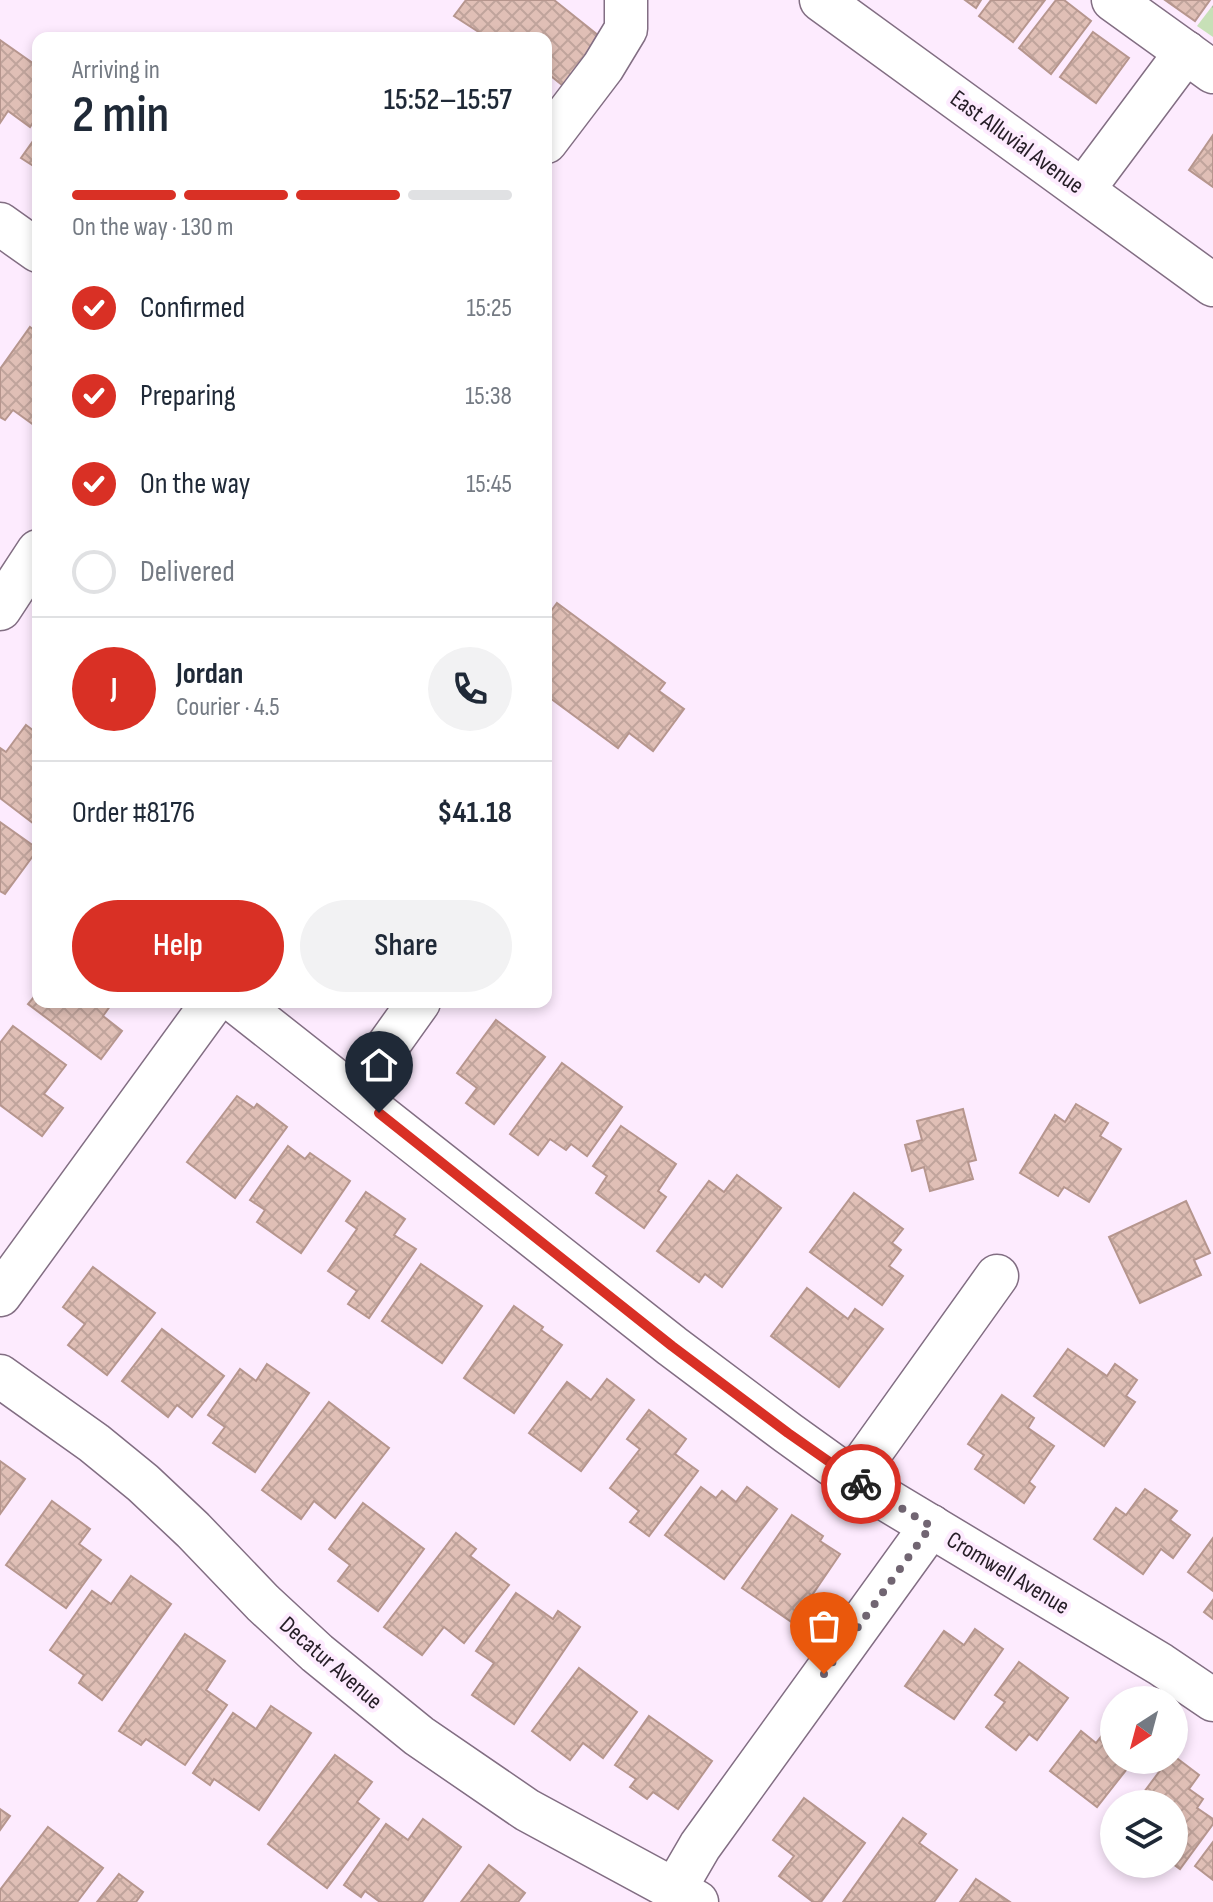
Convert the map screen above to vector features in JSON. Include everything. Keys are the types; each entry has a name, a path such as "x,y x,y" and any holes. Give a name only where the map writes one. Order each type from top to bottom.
{"street":[{"path":"552,134 603,67 626,29 626,0"},
{"name":"East Alluvial Avenue","path":"821,0 1213,285"},
{"path":"1083,190 1199,62 1113,0"},
{"path":"0,224 32,247"},
{"path":"0,609 32,560"},
{"path":"0,1295 209,1008"},
{"name":"Cromwell Avenue","path":"244,1008 672,1346 852,1479 1160,1664 1213,1700"},
{"path":"354,1093 415,1008"},
{"path":"852,1479 997,1276"},
{"name":"Decatur Avenue","path":"0,1376 94,1443 143,1483 284,1623 419,1736 527,1810 686,1895"},
{"path":"686,1895 700,1846 931,1526"}],"green space":[{"path":"1213,5 1213,37 1197,26"}],"building":[{"path":"466,0 554,0 604,40 567,89 552,77 552,32 479,32 454,16"},
{"path":"965,0 981,0 976,8"},
{"path":"991,0 1045,0 1013,42 979,16"},
{"path":"1056,0 1064,0 1091,21 1051,74 1019,48"},
{"path":"1165,0 1210,0 1195,21"},
{"path":"1093,32 1129,58 1096,103 1060,77"},
{"path":"0,40 32,62 32,124 30,127 8,111 0,123"},
{"path":"1213,135 1213,187 1189,170"},
{"path":"32,142 32,165 21,158"},
{"path":"30,327 32,328 32,424 13,410 5,420 0,417 0,369"},
{"path":"557,603 665,683 659,691 684,709 653,751 629,733 618,748 552,699 552,610"},
{"path":"26,725 32,730 32,822 0,798 0,748 6,752"},
{"path":"0,822 32,845 32,857 5,894 0,891"},
{"path":"33,1008 109,1008 103,1016 122,1031 101,1059"},
{"path":"496,1020 545,1057 494,1124 466,1103 477,1088 457,1073"},
{"path":"13,1026 66,1065 44,1094 63,1108 42,1136 0,1105 0,1043"},
{"path":"562,1063 622,1107 587,1156 571,1144 566,1150 550,1139 538,1155 510,1134"},
{"path":"237,1096 254,1108 257,1104 287,1127 235,1198 187,1162"},
{"path":"1076,1104 1108,1123 1100,1136 1121,1149 1089,1202 1064,1187 1058,1196 1020,1173 1055,1115 1065,1122"},
{"path":"963,1109 976,1160 968,1162 973,1179 930,1191 924,1167 912,1171 905,1145 922,1140 917,1121"},
{"path":"621,1126 676,1164 658,1191 666,1197 644,1228 596,1193 607,1176 593,1166"},
{"path":"288,1146 305,1159 310,1153 350,1181 301,1253 257,1222 265,1210 250,1200"},
{"path":"737,1175 781,1208 722,1287 705,1274 699,1282 657,1251 709,1181 724,1192"},
{"path":"366,1192 405,1219 394,1235 416,1249 369,1318 348,1304 357,1291 328,1271 357,1229 346,1221"},
{"path":"854,1193 903,1229 892,1243 901,1250 889,1266 903,1276 882,1305 810,1252"},
{"path":"1186,1201 1210,1253 1194,1260 1201,1275 1140,1303 1109,1237"},
{"path":"421,1264 482,1306 442,1363 382,1321"},
{"path":"93,1267 155,1313 107,1375 68,1345 85,1324 63,1307"},
{"path":"807,1288 848,1319 855,1309 883,1329 839,1387 771,1336"},
{"path":"514,1306 562,1345 514,1413 464,1378"},
{"path":"162,1329 224,1376 192,1417 177,1405 168,1417 122,1381"},
{"path":"1068,1349 1107,1376 1115,1364 1137,1380 1126,1396 1135,1402 1104,1446 1034,1396"},
{"path":"267,1364 309,1393 255,1472 213,1443 225,1427 208,1415 240,1369 256,1381"},
{"path":"607,1379 634,1400 581,1471 529,1433 567,1382 591,1400"},
{"path":"1002,1395 1034,1418 1028,1428 1054,1446 1029,1482 1035,1487 1024,1503 975,1469 984,1455 968,1444"},
{"path":"329,1402 389,1448 335,1518 314,1501 301,1519 262,1490"},
{"path":"649,1410 686,1439 675,1454 698,1471 649,1536 630,1522 639,1511 610,1488 640,1449 627,1439"},
{"path":"0,1461 25,1479 0,1514"},
{"path":"701,1487 716,1498 722,1491 736,1502 747,1487 777,1509 724,1579 665,1535"},
{"path":"1145,1489 1177,1511 1170,1520 1190,1535 1173,1558 1161,1549 1143,1574 1094,1539 1116,1508 1126,1515"},
{"path":"52,1501 90,1529 79,1544 101,1560 66,1608 6,1565"},
{"path":"363,1503 424,1549 378,1611 338,1581 350,1565 329,1549"},
{"path":"792,1515 823,1536 820,1541 840,1554 793,1623 742,1588"},
{"path":"456,1533 476,1549 470,1556 509,1585 464,1643 444,1627 422,1655 384,1627"},
{"path":"1213,1538 1213,1591 1188,1572"},
{"path":"131,1576 171,1604 102,1700 79,1683 84,1675 50,1650 92,1591 111,1604"},
{"path":"516,1593 553,1619 558,1611 580,1627 514,1724 472,1695 494,1663 476,1651"},
{"path":"1213,1600 1213,1619 1204,1612"},
{"path":"975,1629 1003,1649 954,1719 905,1686 944,1631 964,1645"},
{"path":"185,1634 225,1661 206,1690 227,1705 185,1765 146,1739 141,1745 119,1731"},
{"path":"1019,1662 1068,1698 1037,1740 1029,1734 1016,1750 986,1727 1005,1702 995,1695"},
{"path":"579,1668 637,1712 603,1758 583,1743 570,1760 532,1731"},
{"path":"271,1706 311,1733 259,1810 214,1779 210,1785 193,1773 233,1713 256,1729"},
{"path":"649,1716 712,1761 678,1809 653,1792 647,1799 630,1787 636,1779 615,1765"},
{"path":"1081,1731 1096,1743 1100,1738 1100,1774 1123,1774 1110,1790 1100,1790 1097,1807 1050,1771"},
{"path":"335,1755 372,1782 357,1802 379,1819 327,1888 268,1844"},
{"path":"1188,1767 1199,1775 1189,1789 1203,1799 1197,1808 1213,1819 1213,1824 1188,1858 1188,1790 1146,1790 1158,1774 1188,1774"},
{"path":"804,1798 865,1843 821,1902 813,1902 779,1876 794,1856 773,1840"},
{"path":"0,1809 10,1816 0,1830"},
{"path":"903,1818 926,1834 919,1843 957,1870 934,1902 843,1902"},
{"path":"423,1819 461,1847 422,1902 380,1902 365,1891 361,1897 344,1885 386,1824 408,1840"},
{"path":"48,1827 103,1868 77,1902 0,1902 0,1890"},
{"path":"1213,1842 1213,1880 1195,1866"},
{"path":"489,1865 525,1893 518,1902 461,1902"},
{"path":"119,1874 143,1892 136,1902 97,1902"},
{"path":"976,1879 1010,1902 960,1902"}],"way so far":[{"path":"824,1674 931,1526 861,1484"}],"route":[{"path":"379,1113 672,1346 861,1484"}]}
